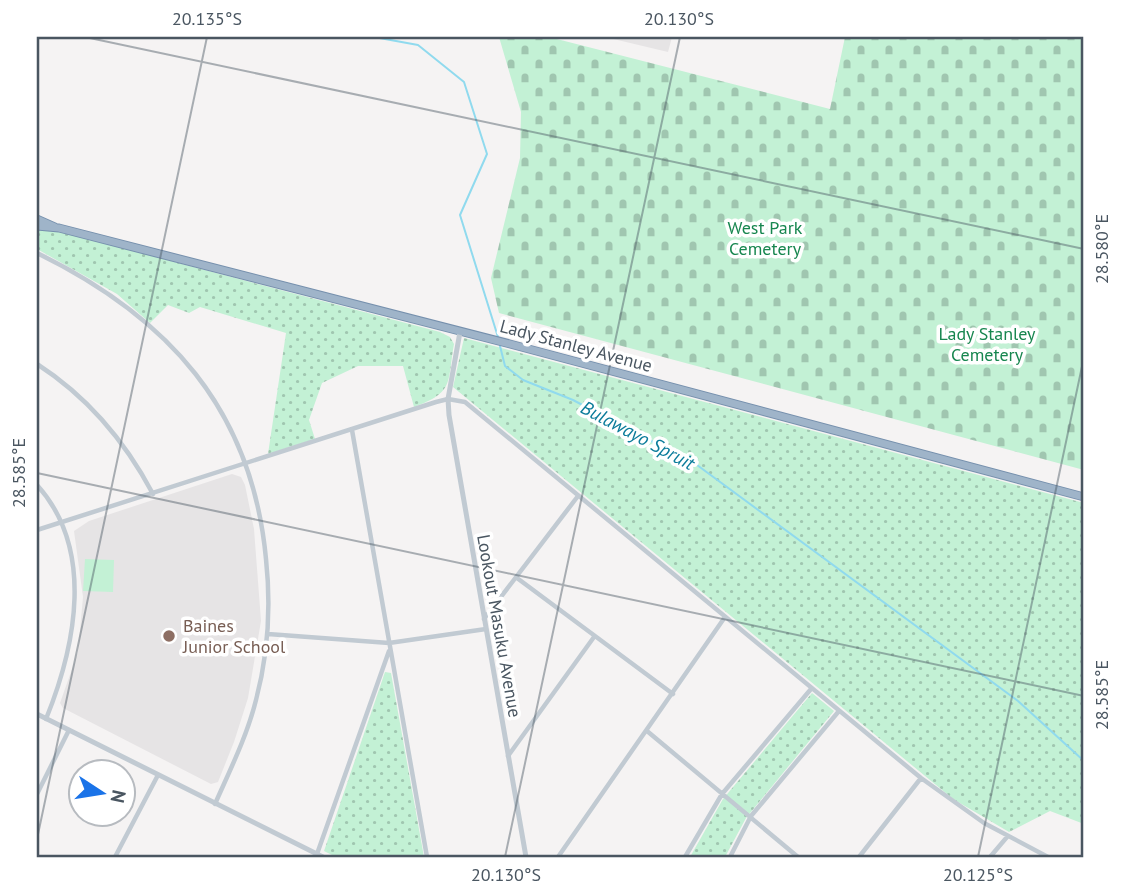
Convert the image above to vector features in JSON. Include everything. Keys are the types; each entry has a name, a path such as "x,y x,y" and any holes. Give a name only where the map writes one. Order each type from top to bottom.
{"highway":[{"name":"Lady Stanley Avenue","path":"37,219 59,228 510,344 1084,497"},
{"name":"Lady Stanley Avenue","path":"37,226 59,228"}],"street":[{"path":"37,253 116,299 155,330 192,369 214,399 247,462 265,543 268,634 253,711 241,746 215,804"},
{"name":"Lookout Masuku Avenue","path":"460,332 448,399 526,857"},
{"path":"37,365 58,378 92,408 124,446 153,494"},
{"path":"37,530 448,399 465,401 951,802 1048,857"},
{"path":"352,430 427,857"},
{"path":"37,485 57,510 62,522 71,556 74,582 73,633 58,690 46,719"},
{"path":"484,620 579,496"},
{"path":"517,578 673,694"},
{"path":"558,857 725,617"},
{"path":"268,634 389,643 486,629"},
{"path":"508,757 594,637"},
{"path":"37,714 320,856 390,650"},
{"path":"685,857 722,794 811,688"},
{"path":"730,857 751,816 839,711"},
{"path":"37,794 69,730"},
{"path":"647,731 798,857"},
{"path":"115,857 158,775"},
{"path":"859,857 921,778"},
{"path":"990,857 1007,836"}],"shaded area":[{"path":"605,37 672,37 668,52"},
{"name":"Baines Junior School","path":"232,474 241,477 245,485 254,529 261,621 248,698 218,782 211,784 63,708 60,703 78,652 83,597 74,531 89,521"}],"green space":[{"name":"West Park Cemetery","path":"499,37 549,37 830,109 845,37 1084,37 1084,470 499,313 491,278 520,158 521,112"},
{"path":"37,230 61,232 440,332 450,337 454,344 447,384 437,396 414,407 403,366 358,366 322,383 309,420 315,439 268,454 286,333 200,307 189,313 168,305 150,323 117,294 37,249"},
{"path":"464,338 1084,503 1084,824 1050,811 1009,832 953,799 453,387"},
{"path":"85,559 114,560 113,592 83,591"},
{"path":"385,672 391,673 424,857 336,857 324,851"},
{"path":"812,693 834,711 746,818 725,857 690,857 723,799"}],"waterway":[{"name":"Bulawayo Spruit","path":"374,37 418,45 464,82 487,154 460,215 498,337"},
{"name":"Bulawayo Spruit","path":"500,346 505,366 523,380 573,400 697,465 1018,701 1084,761"}],"place":[{"name":"Baines Junior School","path":"169,636"}],"park label":[{"name":"Lady Stanley Cemetery","path":"987,344"}]}
